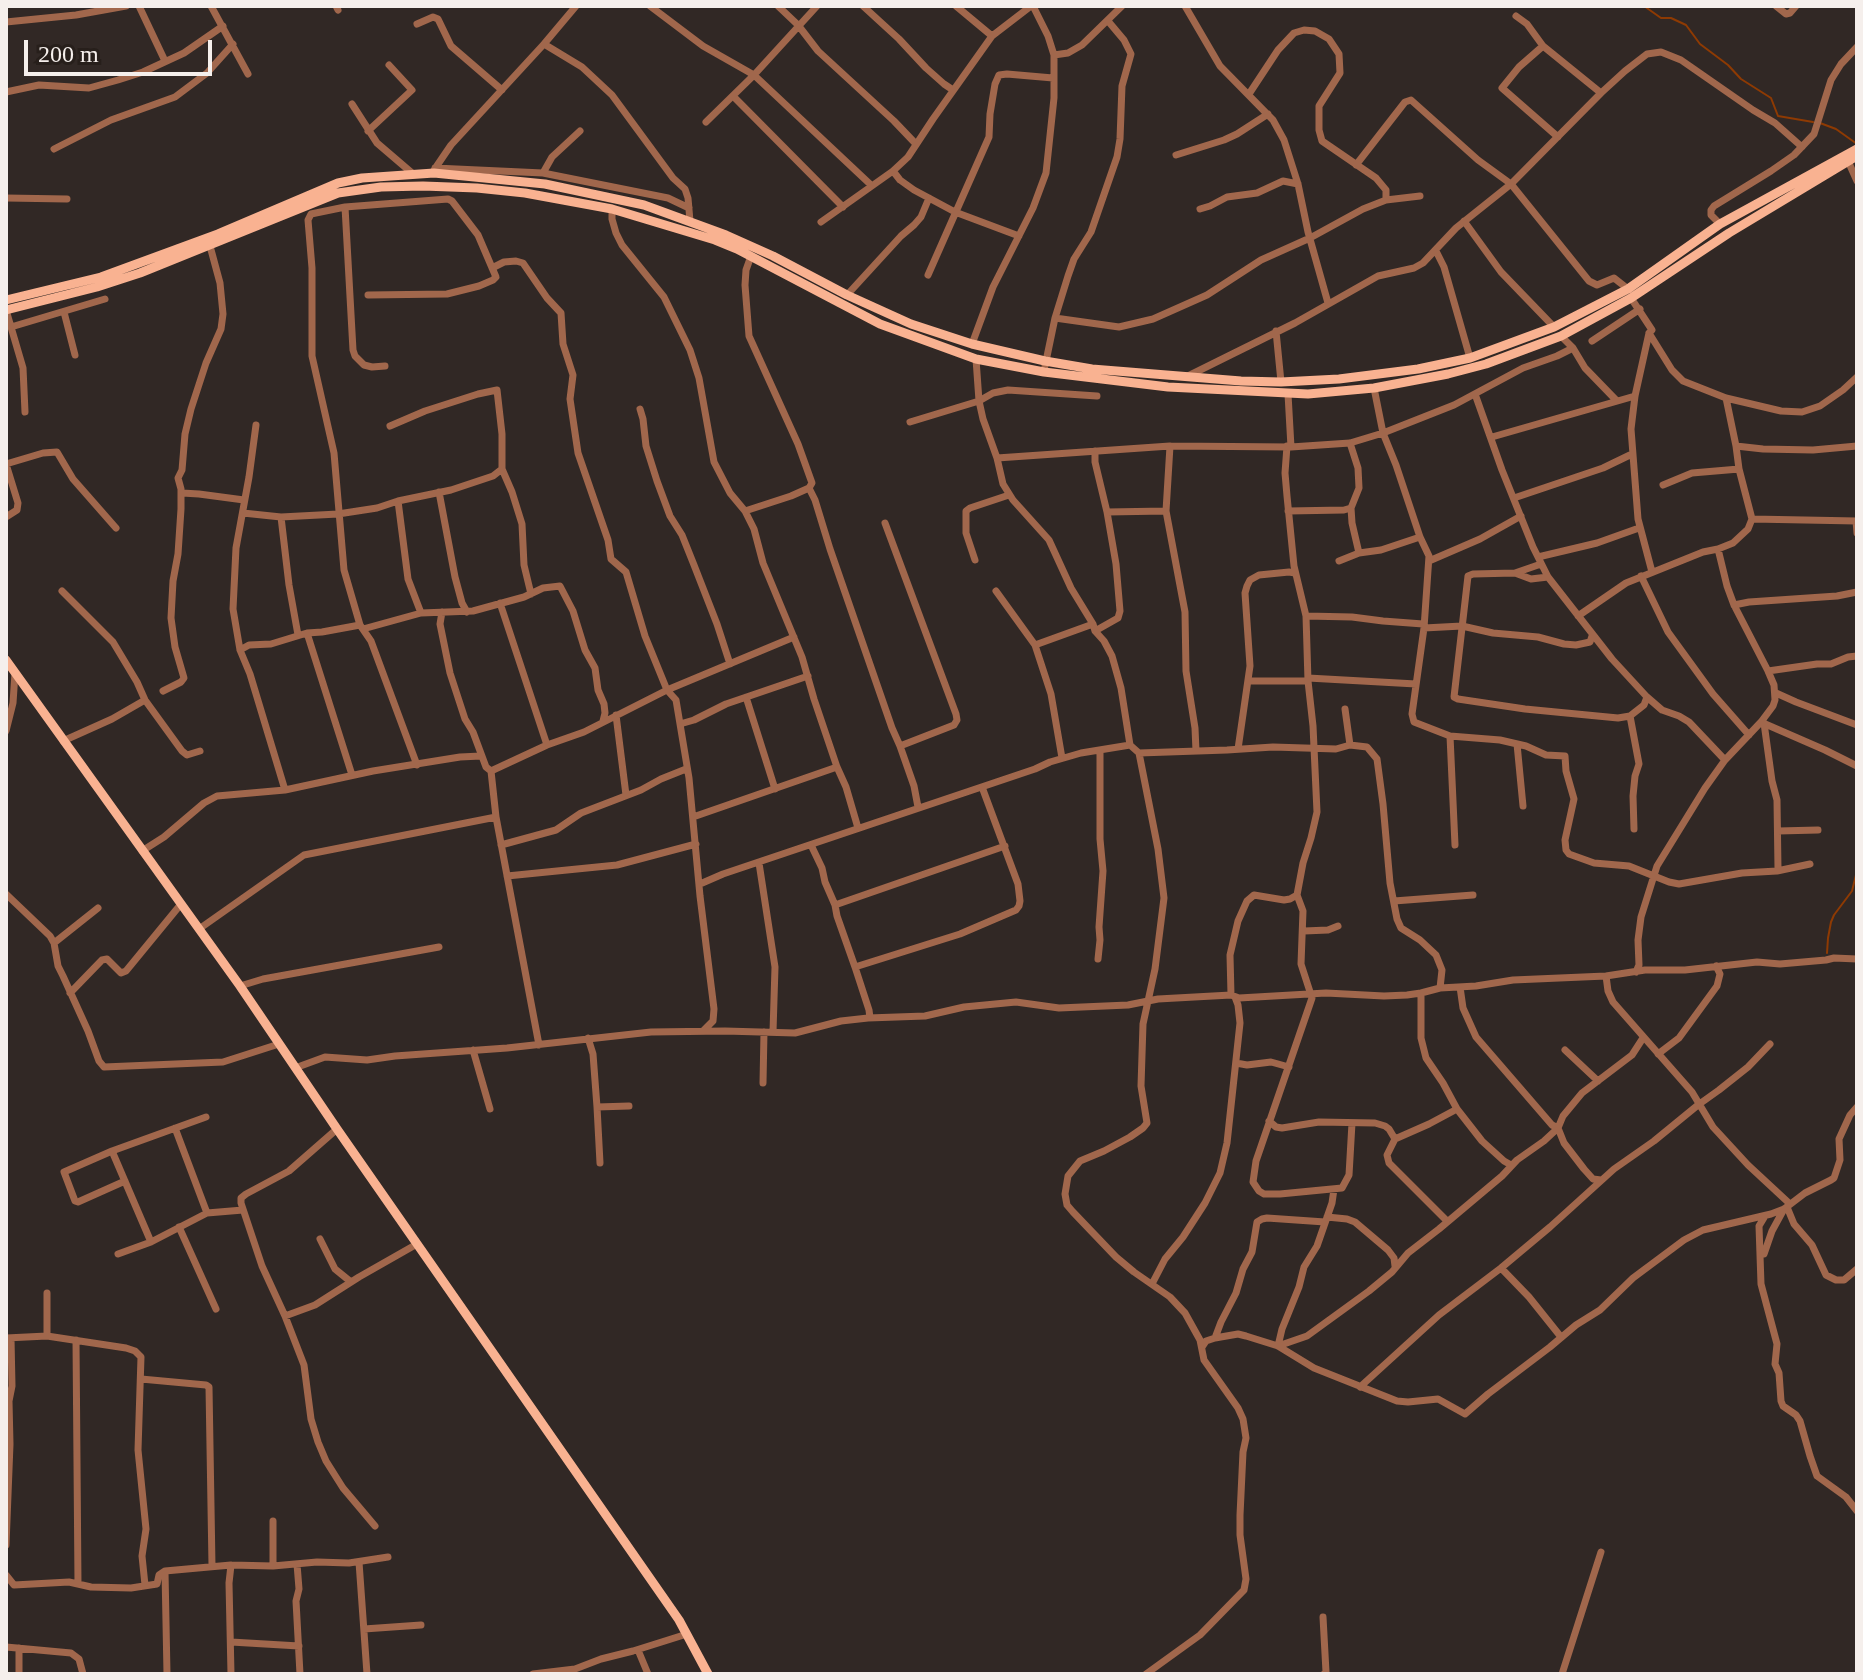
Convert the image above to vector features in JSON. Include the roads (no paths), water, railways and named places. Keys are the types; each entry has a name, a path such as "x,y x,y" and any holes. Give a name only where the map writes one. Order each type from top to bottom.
{"main road":[{"path":"6,310 140,273 323,198 354,190 423,186 513,192 612,209 715,240 880,324 976,359 1168,387 1308,394 1374,388 1448,374 1486,364 1558,332 1729,233 1850,158 1857,149"},
{"path":"1630,293 1720,224 1850,158"},
{"path":"6,300 101,277 218,234 338,183 434,170 545,184 644,205 773,256 911,324 1045,367 1281,382 1339,379 1470,358 1558,332"},
{"path":"6,660 240,986 687,1634 708,1674"}],"street":[{"path":"6,22 126,6"},
{"path":"139,6 165,61"},
{"path":"211,6 248,74"},
{"path":"434,170 451,145 576,6"},
{"path":"650,6 703,46 754,75 871,185"},
{"path":"778,6 818,51 915,143"},
{"path":"706,122 817,6"},
{"path":"863,6 953,90"},
{"path":"956,6 992,36"},
{"path":"821,222 908,157 992,36 1032,6 1054,55 1054,98 1046,173 1033,208 993,287 972,344"},
{"path":"1054,55 1075,49 1122,6"},
{"path":"1185,6 1220,66 1268,114 1284,140 1328,303"},
{"path":"1776,6 1788,14 1796,6"},
{"path":"1516,16 1527,24 1543,46 1601,93"},
{"path":"417,24 433,17 438,19 451,46 502,90"},
{"path":"1045,367 1068,276 1074,259 1091,232 1117,157 1122,86 1131,54 1108,21"},
{"path":"6,92 39,85 89,88 143,72 184,53 223,26"},
{"path":"1249,94 1278,50 1294,33 1315,31 1329,39 1339,54 1340,73 1319,106 1321,139 1383,185 1386,200"},
{"path":"54,149 111,120 175,97 207,73 233,44"},
{"path":"544,44 582,67 612,95 673,178 685,189 690,221"},
{"path":"1543,46 1519,67 1502,88 1558,137"},
{"path":"1720,224 1711,215 1714,206 1771,171 1814,134 1831,80 1857,47"},
{"path":"1188,376 1378,276 1423,263 1464,221 1511,184 1601,93 1647,54 1668,53 1775,123 1802,147"},
{"path":"368,131 412,90 389,65"},
{"path":"928,275 989,137 990,114 999,75 1053,78"},
{"path":"733,96 843,207"},
{"path":"1356,165 1405,102 1411,100 1478,160 1511,184 1589,281 1597,285 1614,278 1630,293 1652,330 1635,396 1631,429 1639,528 1652,572"},
{"path":"352,104 377,143 412,173"},
{"path":"1176,155 1224,140 1268,114"},
{"path":"543,173 552,157 580,131"},
{"path":"1850,158 1857,181"},
{"path":"434,170 543,173 668,198 689,208"},
{"path":"893,171 907,185 955,212 1019,236"},
{"path":"1200,209 1227,197 1252,194 1283,181 1298,184"},
{"path":"1055,318 1119,327 1143,322 1207,295 1261,260 1310,238 1341,219 1386,200 1420,196"},
{"path":"6,198 67,199"},
{"path":"847,295 921,217 929,198"},
{"path":"368,295 437,295 479,286 496,277 478,235 448,199 345,207 311,214 308,220 312,268 312,356 334,453 344,570 361,627 371,641 417,765"},
{"path":"345,207 353,350 364,365 385,366"},
{"path":"612,209 616,233 622,245 664,297 677,321 699,378 714,462 754,529 769,577 808,676 858,828"},
{"path":"1464,221 1501,272 1573,348 1585,368 1616,400"},
{"path":"163,691 184,678 171,618 182,493 178,478 182,470 188,421 206,363 221,329 223,314 220,283 210,246"},
{"path":"1436,251 1444,267 1470,358"},
{"path":"751,256 745,285 749,336 811,480 809,488 914,786 918,807"},
{"path":"492,268 504,262 523,263 561,313 563,344 573,375 570,399 578,453 608,540 611,559 626,572 640,623 667,690 676,700 693,817 714,1009 713,1021 703,1031"},
{"path":"11,327 105,299"},
{"path":"1592,341 1640,309"},
{"path":"6,310 23,368 25,412"},
{"path":"64,312 75,355"},
{"path":"1276,331 1281,382"},
{"path":"1649,333 1672,370 1683,381 1726,398 1781,411 1802,412 1820,406 1857,377"},
{"path":"997,458 1170,446 1350,443 1454,405 1523,368 1573,348"},
{"path":"976,359 979,401 1000,477 1009,495 1049,540 1066,579 1104,641 1117,671 1130,745 1139,753 1158,849 1164,898 1155,969 1143,1024 1141,1086 1147,1123 1136,1134 1080,1161 1068,1176 1067,1205 1116,1257 1170,1297 1206,1342"},
{"path":"1374,388 1383,433 1429,556 1424,626 1412,714 1414,722 1450,736 1500,740 1566,758 1566,771 1574,799 1565,840 1569,854 1594,863 1629,866 1679,884 1810,864"},
{"path":"390,426 425,411 497,390 502,469 522,524 524,565 531,594"},
{"path":"910,422 1008,390 1097,396"},
{"path":"1288,394 1289,446 1285,473 1293,570 1306,616 1317,812 1297,895 1303,911 1301,964 1311,994 1308,1012 1256,1161 1253,1182 1264,1194 1342,1188 1349,1175 1352,1123"},
{"path":"1475,394 1497,457 1548,577 1592,636 1647,697 1662,710 1689,722 1725,760"},
{"path":"1492,437 1635,396"},
{"path":"1578,616 1626,583 1718,549 1741,537 1748,529 1752,519 1726,398"},
{"path":"640,409 646,446 657,481 694,565 730,664"},
{"path":"256,425 236,548 234,622 285,790"},
{"path":"1350,443 1358,468 1359,488 1351,508 1359,553"},
{"path":"1170,446 1166,511 1185,612 1186,671 1196,751"},
{"path":"1736,446 1813,450 1857,446"},
{"path":"1035,645 1094,627 1119,615 1116,564 1095,451"},
{"path":"6,517 17,510 18,503 6,464 57,452 73,479 116,528"},
{"path":"1514,498 1603,468 1632,454"},
{"path":"243,513 281,517 377,508 451,490 493,476 502,469"},
{"path":"1663,485 1692,473 1739,469"},
{"path":"745,511 809,488"},
{"path":"439,492 464,612"},
{"path":"182,493 244,500"},
{"path":"975,560 966,533 966,511 1009,495"},
{"path":"398,501 408,579 421,613"},
{"path":"1288,511 1351,508"},
{"path":"1107,512 1166,511"},
{"path":"1429,561 1501,529 1521,516"},
{"path":"281,517 288,574 303,634 352,775"},
{"path":"1752,519 1856,521 1857,533"},
{"path":"885,523 957,720 954,725 900,746"},
{"path":"1515,573 1539,561 1639,528"},
{"path":"1339,561 1420,537"},
{"path":"1640,969 1638,940 1652,876 1725,760 1762,723 1773,706 1776,693 1734,605 1718,549"},
{"path":"1238,749 1250,666 1247,586 1259,575 1293,570"},
{"path":"1548,577 1531,579 1515,573 1468,576 1453,695 1458,699 1600,717 1630,716 1644,705 1647,697"},
{"path":"1641,576 1668,632 1713,694 1749,735"},
{"path":"240,650 249,645 271,644 303,634 361,627 421,613 464,612 558,586 562,588 573,611 585,650 595,668 598,690 604,704 603,721"},
{"path":"62,591 113,642 145,700 185,754 200,751"},
{"path":"996,591 1035,645 1051,694 1062,758"},
{"path":"1734,605 1857,592"},
{"path":"500,603 547,745"},
{"path":"442,612 440,624 450,673 465,719 486,767 491,771 496,817 539,1045"},
{"path":"1306,616 1352,617 1424,626 1462,626 1564,644 1586,644 1592,636"},
{"path":"491,771 584,732 667,690 794,637"},
{"path":"1768,671 1838,663 1857,656"},
{"path":"6,731 13,703 15,673"},
{"path":"680,724 808,676"},
{"path":"1249,681 1308,679 1416,684"},
{"path":"1776,693 1857,725"},
{"path":"746,697 775,789"},
{"path":"63,741 145,700"},
{"path":"1345,709 1350,745"},
{"path":"616,715 626,795"},
{"path":"1630,716 1639,764 1633,796 1634,829"},
{"path":"1762,723 1855,762"},
{"path":"1762,723 1777,800 1778,869"},
{"path":"1450,736 1455,845"},
{"path":"1517,744 1523,806"},
{"path":"700,884 1062,758 1130,745"},
{"path":"1139,753 1313,747 1336,749 1350,745 1367,747 1377,759 1394,901 1401,928 1436,955 1442,970 1440,988"},
{"path":"1098,959 1103,871 1100,751"},
{"path":"142,851 164,837 210,798 217,796 285,790 352,775 481,756"},
{"path":"693,817 837,767"},
{"path":"501,845 556,830 581,813 686,769"},
{"path":"855,967 960,934 1016,910 1020,901 1018,884 982,787"},
{"path":"199,929 304,855 496,817"},
{"path":"1778,831 1818,830"},
{"path":"507,876 617,865 696,844"},
{"path":"811,845 835,905 870,1018"},
{"path":"835,905 1005,846"},
{"path":"759,863 775,967 763,1083"},
{"path":"6,894 54,943 58,966 104,1067 223,1062 279,1044"},
{"path":"1152,1284 1165,1259 1205,1203 1220,1173 1227,1143 1240,1012 1233,996 1230,955 1238,921 1247,901 1254,895 1284,900 1297,895"},
{"path":"1394,901 1473,895"},
{"path":"70,993 102,960 107,959 121,973 126,971 181,904"},
{"path":"54,943 98,908"},
{"path":"1304,931 1328,930 1338,926"},
{"path":"240,986 263,979 439,947"},
{"path":"295,1068 325,1057 367,1060 651,1032 795,1033 841,1021 925,1016 964,1007 1016,1002 1059,1008 1233,996 1350,992 1384,996 1513,980 1606,976 1640,969 1685,970 1757,962 1780,964 1834,958 1857,959"},
{"path":"1658,1054 1679,1038 1717,986 1720,974 1716,966"},
{"path":"1606,976 1613,1002 1692,1092 1713,1127 1787,1207 1794,1224 1812,1245 1826,1275 1844,1280 1857,1269"},
{"path":"1460,987 1463,1008 1476,1037 1531,1098 1584,1169 1593,1179 1601,1180"},
{"path":"1421,993 1420,1030 1426,1058 1457,1109 1488,1148 1511,1165"},
{"path":"588,1038 593,1054 600,1163"},
{"path":"1278,1346 1307,1336 1392,1272 1397,1261 1544,1141 1582,1093 1632,1055 1643,1038"},
{"path":"1360,1387 1439,1315 1501,1268 1601,1180 1748,1067 1770,1044"},
{"path":"473,1050 490,1109"},
{"path":"1565,1050 1598,1081"},
{"path":"1236,1063 1271,1062 1289,1067"},
{"path":"597,1107 629,1106"},
{"path":"1206,1342 1238,1334 1278,1346 1314,1368 1397,1401 1438,1399 1465,1414 1561,1337 1600,1310 1633,1278 1684,1240 1703,1230 1765,1216 1787,1207 1805,1193 1834,1178 1840,1160 1839,1139 1857,1107"},
{"path":"1447,1221 1389,1163 1387,1155 1395,1139 1457,1109"},
{"path":"125,1181 75,1201 64,1172 206,1117"},
{"path":"1269,1121 1282,1128 1319,1122 1375,1123 1389,1129 1395,1139"},
{"path":"175,1128 207,1213"},
{"path":"337,1129 289,1171 240,1201 262,1266 304,1365 311,1419 326,1461 343,1488 375,1526"},
{"path":"112,1151 151,1242"},
{"path":"1278,1346 1304,1267 1317,1246 1334,1198 1334,1189"},
{"path":"1762,1259 1772,1231 1787,1207"},
{"path":"118,1254 151,1242 207,1213 243,1210"},
{"path":"1765,1216 1759,1226 1761,1284 1777,1344 1775,1364 1779,1373 1781,1401 1800,1421 1817,1476 1846,1497 1857,1511"},
{"path":"1146,1674 1200,1635 1244,1590 1246,1584 1240,1535 1246,1438 1243,1419 1204,1360 1206,1342 1236,1293 1252,1252 1257,1222 1267,1218 1347,1219 1355,1222 1397,1261"},
{"path":"1750,1219 1759,1226"},
{"path":"179,1227 216,1309"},
{"path":"320,1239 335,1269 351,1282"},
{"path":"285,1316 315,1305 417,1244"},
{"path":"1501,1268 1561,1337"},
{"path":"47,1293 47,1336"},
{"path":"6,1545 9,1401 12,1386 9,1338 47,1336 126,1348 141,1357 138,1450 146,1529 142,1556 145,1585"},
{"path":"76,1340 78,1584"},
{"path":"141,1379 209,1387 212,1566"},
{"path":"273,1521 273,1566"},
{"path":"1562,1674 1601,1552"},
{"path":"6,1575 14,1585 69,1582 131,1588 157,1584 159,1575 165,1571 231,1565 359,1562 388,1557"},
{"path":"359,1562 367,1674"},
{"path":"297,1564 300,1674"},
{"path":"231,1565 231,1674"},
{"path":"165,1571 167,1674"},
{"path":"1323,1617 1324,1674"},
{"path":"364,1629 421,1625"},
{"path":"533,1674 576,1672 601,1659 687,1634"},
{"path":"231,1642 299,1646"},
{"path":"6,1647 71,1653 79,1659 83,1674"},
{"path":"19,1648 19,1674"},
{"path":"638,1650 648,1674"}],"waterway":[{"path":"1644,6 1661,18 1671,18 1686,25 1700,44 1741,79 1771,98 1778,116 1813,122"},
{"path":"1820,123 1836,129 1857,144"},
{"path":"1827,953 1831,922 1852,891 1857,871"}]}
